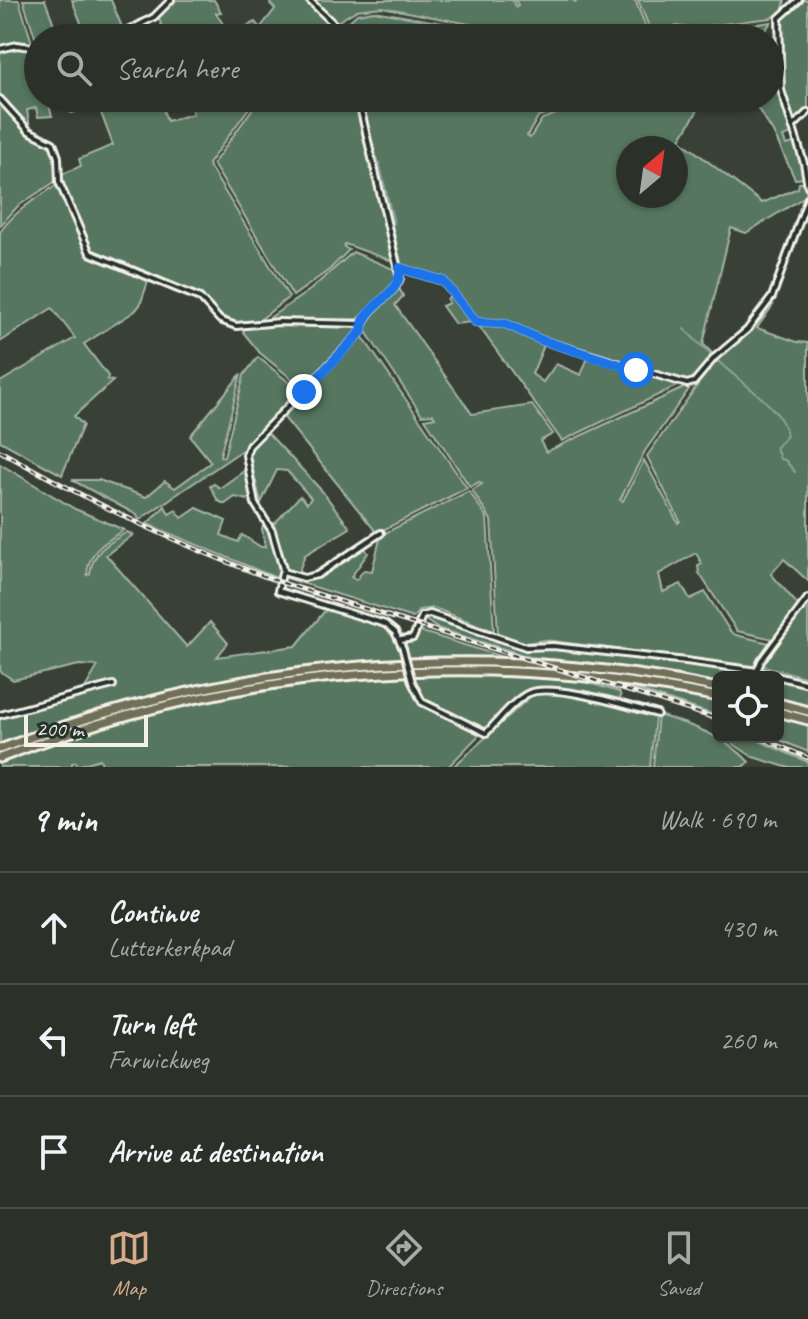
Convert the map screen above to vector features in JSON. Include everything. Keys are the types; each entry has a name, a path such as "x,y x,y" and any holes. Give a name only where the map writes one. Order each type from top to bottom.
{"highway":[{"path":"0,749 152,699 252,678 354,666 455,661 536,663 647,674 712,687"},
{"path":"0,758 82,728 184,700 267,684 397,670 537,672 645,683 712,696"},
{"path":"784,705 808,711"},
{"path":"784,714 808,720"}],"street":[{"path":"141,24 154,17 171,0"},
{"path":"309,0 335,24"},
{"path":"779,24 779,18 799,0"},
{"path":"0,49 24,46"},
{"path":"0,99 29,131 53,143 58,157 59,182 90,253 200,298 220,320 236,326 279,322 362,324"},
{"path":"784,100 808,186"},
{"path":"361,112 400,268 398,284 362,324 362,331 246,451 257,509 272,531 283,572 278,587 280,592 381,622 391,628 401,640 418,698 426,705 486,733 534,691 586,694 657,714"},
{"path":"792,127 808,112"},
{"path":"400,268 443,281 476,322 506,324 541,340 687,384 694,382 715,357 747,330 776,290 808,198"},
{"path":"283,572 304,578 317,575 381,533"},
{"path":"401,640 413,638 422,616 430,614 526,647 553,646 757,671 761,661 808,598"},
{"path":"784,678 808,684"},
{"path":"0,715 113,685"}],"green space":[{"path":"0,0 19,0 26,24 24,42 0,46"},
{"path":"23,0 45,0 54,24 31,24"},
{"path":"72,0 111,0 121,24 81,24"},
{"path":"174,0 214,0 221,12 216,13 223,24 161,24 158,16"},
{"path":"272,0 307,0 332,23 263,24 275,9 270,4"},
{"path":"312,0 512,0 516,7 515,0 635,0 645,24 469,24 382,7 357,10 337,22"},
{"path":"638,0 785,0 782,13 771,18 722,24 648,24"},
{"path":"808,0 808,110 794,123 784,88 784,24 781,20"},
{"path":"374,11 448,24 346,24 357,14"},
{"path":"24,48 24,112 27,112 30,128 0,96 0,50"},
{"path":"0,101 24,128 51,148 55,157 56,181 18,206 0,226"},
{"path":"784,106 792,134 783,137 786,145 794,143 807,178 795,179 760,112 784,112"},
{"path":"37,112 51,112 52,116 38,117"},
{"path":"101,112 164,112 167,121 192,112 246,112 208,164 289,297 256,323 235,324 195,293 91,252 60,175 81,166 79,159 113,145"},
{"path":"250,112 360,112 395,262 345,244 344,247 349,250 329,270 293,296 213,164"},
{"path":"364,112 553,112 538,117 527,136 530,138 542,119 562,112 697,112 682,136 616,136 616,208 688,208 688,146 762,203 798,188 799,183 807,182 806,196 746,233 731,228 703,344 715,356 692,379 681,381 594,352 539,338 506,322 478,321 447,281 402,267"},
{"path":"57,185 88,255 149,279 135,311 84,344 108,376 107,380 113,381 74,416 83,425 62,475 0,441 0,382 75,338 52,308 0,342 0,232 19,211"},
{"path":"353,252 398,271 395,283 358,319 265,321 310,290"},
{"path":"398,286 403,296 395,305 472,414 532,405 553,434 540,441 546,452 688,386 689,389 645,451 620,500 623,501 644,460 678,523 680,521 647,456 714,362 746,335 768,305 773,305 757,328 808,343 808,581 784,559 771,574 799,606 773,639 737,631 699,573 698,566 702,564 696,553 659,574 663,592 681,584 690,599 705,592 730,631 769,643 754,666 544,640 527,643 498,634 491,520 472,490 482,484 479,482 470,487 425,419 435,417 433,414 422,415 360,323"},
{"path":"453,295 472,322 455,324 442,306 449,303 447,299"},
{"path":"278,324 355,324 360,331 304,389 260,353 243,332 244,329"},
{"path":"478,325 503,325 545,343 532,374 543,382 556,364 581,375 589,355 681,384 562,441"},
{"path":"362,336 467,488 377,533 282,415"},
{"path":"258,357 301,392 244,449 139,520 137,515 72,480 99,480 146,497 165,481 175,488 211,462 190,436 241,374 220,456 224,457 244,375"},
{"path":"266,431 322,491 350,528 305,555 297,576 285,571 273,525 300,496 307,503 311,498 287,471 277,470 261,503 248,450"},
{"path":"0,464 75,509 124,530 94,553 87,575 102,548 127,532 133,535 106,555 187,647 210,622 228,643 217,657 296,646 328,607 391,629 401,655 407,654 404,644 414,640 419,631 503,657 375,660 247,677 122,705 0,745 0,718 112,686 110,682 85,688 98,666 79,665 13,680 0,671"},
{"path":"248,468 253,494 247,500 235,497 225,504 218,501 210,486 214,484 220,488"},
{"path":"469,491 487,518 494,631 434,608 419,610 413,618 286,578 282,580 284,575 308,579 326,573 364,547 368,553 351,577 356,580 364,570 372,571 381,535"},
{"path":"165,506 169,514 176,510 182,518 197,508 226,521 221,535 238,542 242,535 261,547 265,547 262,529 265,518 282,570 279,579 147,524"},
{"path":"808,602 808,678 761,665"},
{"path":"433,617 523,648 551,647 682,661 740,671 712,671 712,683 604,665 530,657 437,628 424,619"},
{"path":"482,674 583,681 619,692 621,696 620,699 587,691 532,689 487,730 427,700 419,693 415,681 410,681 419,701 481,733 448,767 103,767 100,759 77,766 76,762 72,763 72,767 0,767 0,762 119,722 237,695 356,680"},
{"path":"784,680 808,686 808,706 784,700"},
{"path":"625,686 712,700 712,714"},
{"path":"533,694 583,695 653,715 650,767 453,767"},
{"path":"658,715 712,736 712,743 726,743 749,762 744,767 653,767"},
{"path":"784,717 808,724 808,752 784,742"},
{"path":"732,743 764,743 808,762 808,767 786,767 753,757"}],"waterway":[{"path":"379,162 394,224"},
{"path":"684,329 713,357"},
{"path":"717,360 769,404 784,425 787,436 776,447 780,459 785,460 795,472"},
{"path":"762,668 808,680"}],"railway":[{"path":"0,451 71,490 216,558 292,586 712,717"},
{"path":"772,743 808,758"}],"route":[{"path":"304,392 362,331 367,316 398,284 400,268 443,281 476,322 506,324 541,340 636,370"}]}
